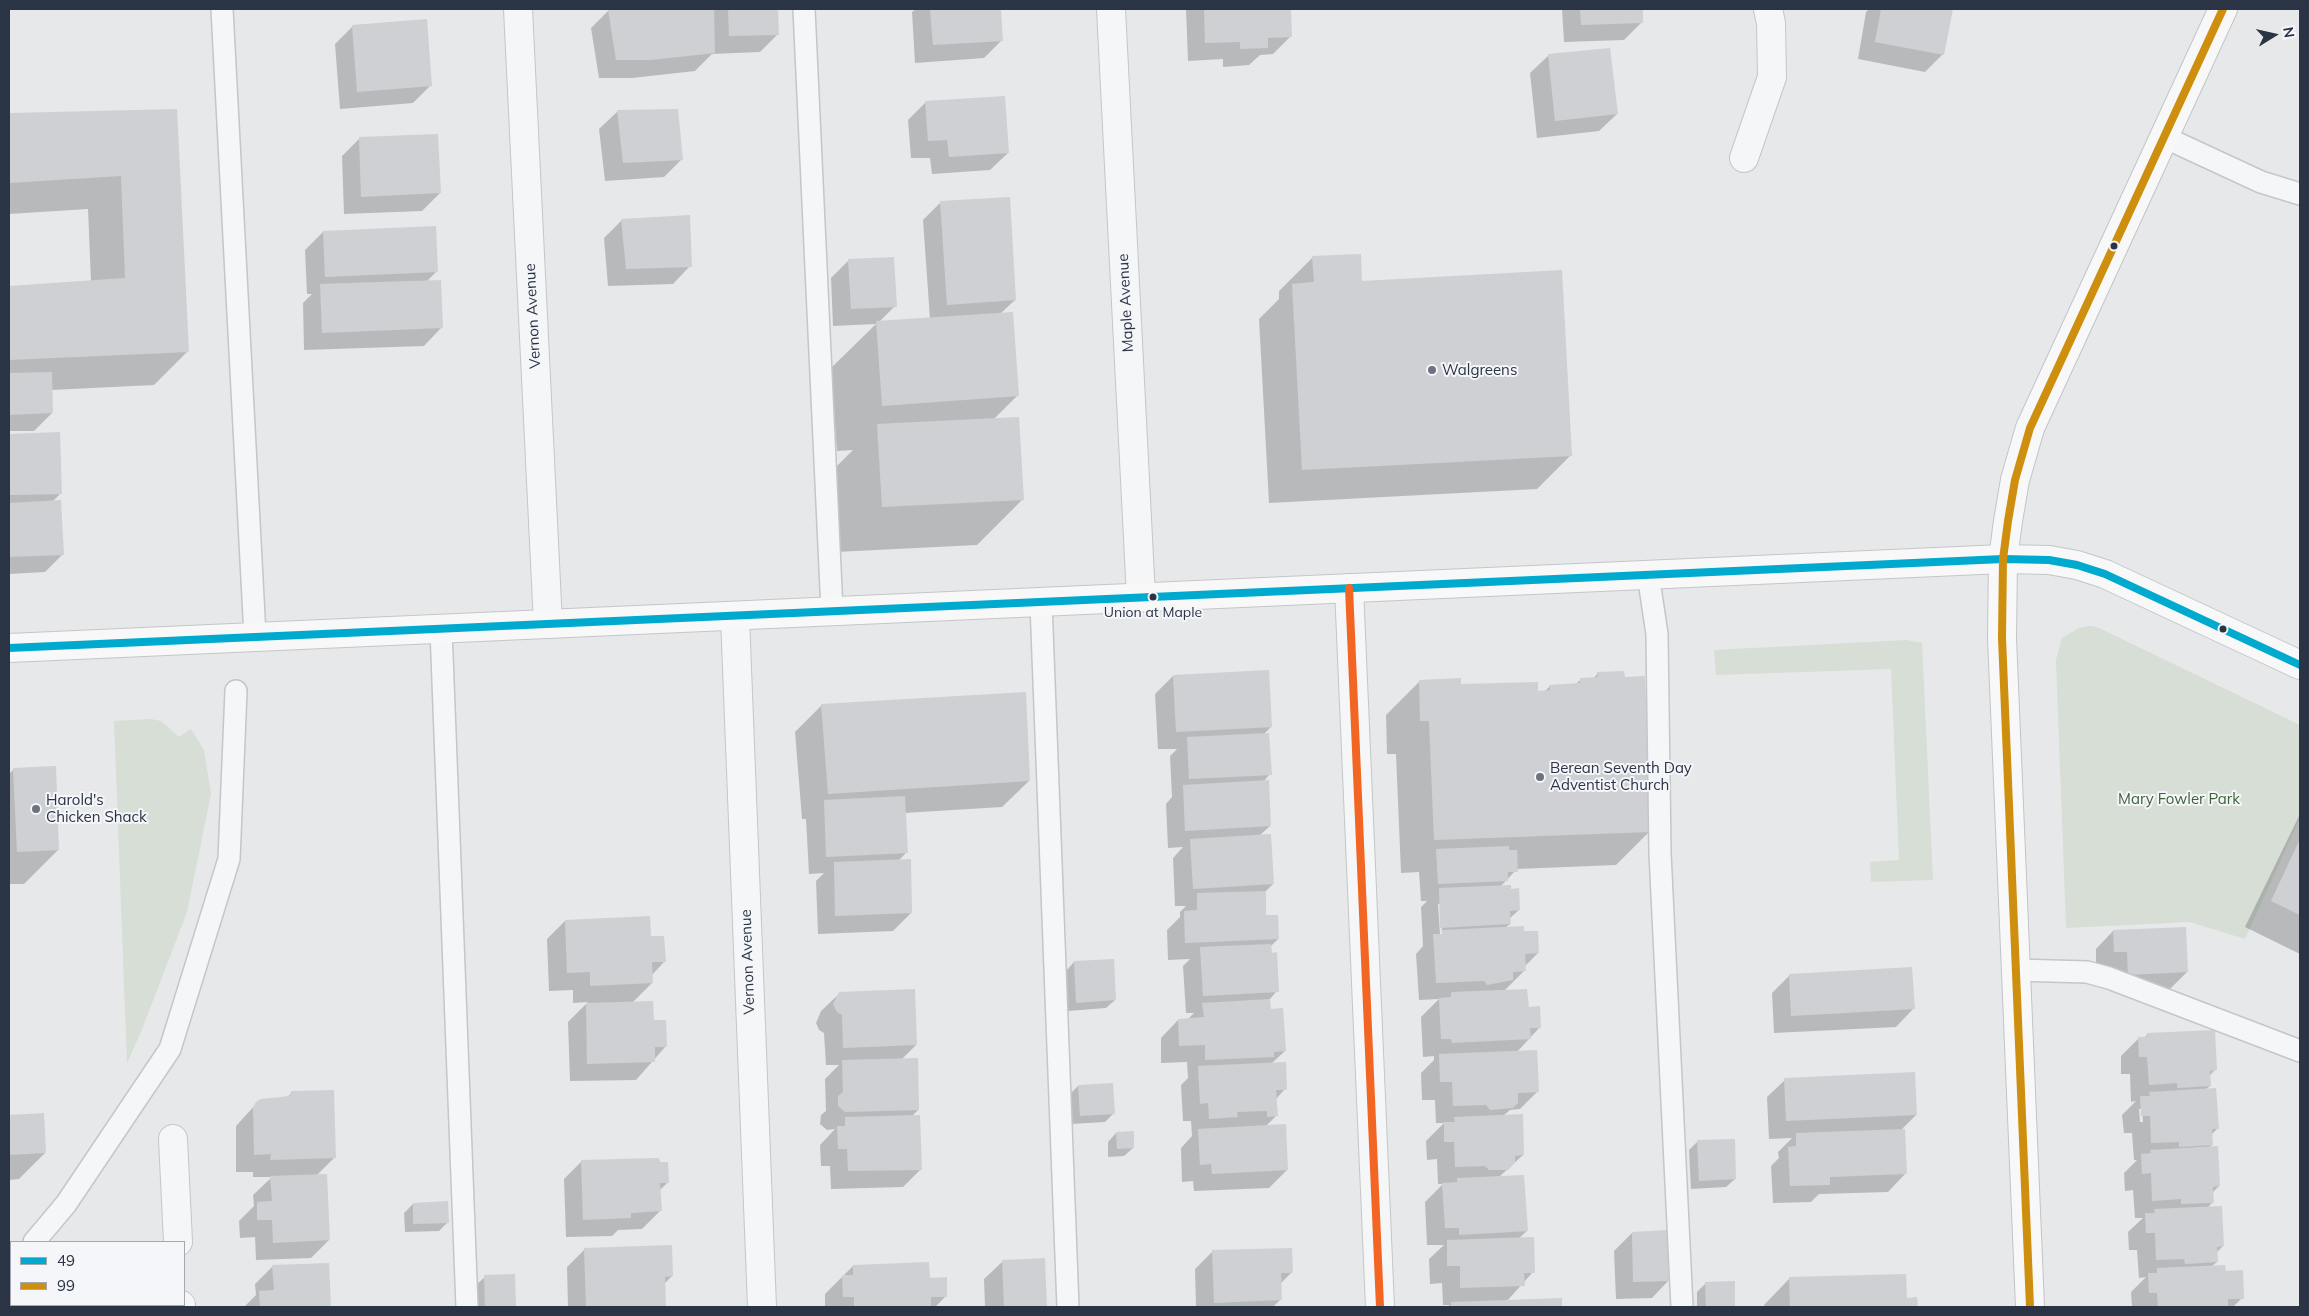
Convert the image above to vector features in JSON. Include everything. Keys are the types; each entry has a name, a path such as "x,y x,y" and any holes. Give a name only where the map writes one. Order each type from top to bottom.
{"main road":[{"path":"2030,1307 2002,638 2003,559 2015,480 2030,428 2223,9"},
{"path":"9,648 2003,559 2049,560 2077,565 2105,574 2300,665"}],"street":[{"name":"Vernon Avenue","path":"518,9 548,624"},
{"name":"Maple Avenue","path":"1111,9 1141,597"},
{"path":"1744,158 1772,77 1771,23 1768,9"},
{"path":"1349,588 1380,1307"},
{"name":"Vernon Avenue","path":"735,617 762,1307"},
{"path":"173,1139 178,1241"}],"lane":[{"path":"222,9 255,636"},
{"path":"804,9 832,611"},
{"path":"2164,137 2261,182 2300,194"},
{"path":"1648,574 1657,634 1660,853 1682,1307"},
{"path":"1041,603 1068,1307"},
{"path":"441,629 467,1307"},
{"path":"35,1241 66,1204 170,1049 229,859 236,691"},
{"path":"2016,970 2087,972 2109,978 2300,1051"}],"green space":[{"name":"Mary Fowler Park","path":"2097,627 2300,725 2300,818 2245,939 2190,922 2066,928 2056,660 2062,638 2079,628"},
{"path":"1907,640 1922,643 1933,880 1871,882 1870,862 1899,860 1891,669 1716,675 1714,650"},
{"path":"151,719 161,721 179,737 191,729 204,750 211,794 187,912 141,1032 127,1063 114,721"}],"building":[{"path":"608,9 714,9 715,53 651,60 616,60"},
{"path":"728,9 778,9 779,35 729,36"},
{"path":"930,9 1001,9 1003,41 933,45"},
{"path":"1204,9 1291,9 1292,37 1268,38 1268,48 1240,49 1240,42 1205,43"},
{"path":"1580,9 1643,9 1643,23 1581,25"},
{"path":"1881,9 1953,9 1944,55 1875,42"},
{"path":"427,19 432,86 357,92 352,25"},
{"path":"1610,48 1618,114 1555,121 1548,54"},
{"path":"1005,96 1009,153 949,157 947,140 928,141 925,101"},
{"path":"177,109 189,352 9,360 9,286 125,278 121,176 9,183 9,113"},
{"path":"678,109 683,160 623,163 617,110"},
{"path":"438,134 441,193 361,197 359,137"},
{"path":"1010,197 1016,300 947,305 940,201"},
{"path":"690,215 692,267 626,269 621,219"},
{"path":"436,226 438,272 325,277 323,231"},
{"name":"Walgreens","path":"1361,254 1362,281 1562,270 1572,456 1302,470 1292,284 1314,282 1312,256"},
{"path":"894,257 897,307 851,309 848,259"},
{"path":"441,280 443,328 322,333 320,284"},
{"path":"1013,312 1019,396 882,406 876,321"},
{"path":"52,372 53,413 9,415 9,373"},
{"path":"1019,417 1024,500 882,507 877,424"},
{"path":"60,432 62,494 9,495 9,434"},
{"path":"61,500 64,555 9,557 9,503"},
{"path":"1269,670 1272,727 1176,732 1173,675"},
{"name":"Berean Seventh Day Adventist Church","path":"1624,671 1625,677 1645,676 1651,832 1434,840 1429,721 1420,721 1419,680 1461,678 1461,684 1538,682 1538,691 1550,690 1549,685 1580,683 1580,678 1598,677 1597,672"},
{"path":"1026,692 1030,781 828,794 821,704"},
{"path":"1269,733 1272,775 1189,779 1187,737"},
{"name":"Harold's Chicken Shack","path":"56,766 59,850 17,852 13,768"},
{"path":"1269,780 1271,826 1185,831 1183,785"},
{"path":"905,796 908,853 826,857 824,800"},
{"path":"1271,834 1274,884 1193,889 1190,839"},
{"path":"2300,839 2300,915 2271,901"},
{"path":"1509,846 1509,850 1517,850 1518,872 1508,872 1508,881 1438,884 1436,849"},
{"path":"911,859 912,913 835,916 834,862"},
{"path":"1511,885 1511,889 1519,888 1520,910 1510,911 1511,924 1440,928 1439,888"},
{"path":"1266,891 1266,915 1278,915 1279,939 1185,943 1184,911 1197,910 1197,893"},
{"path":"650,916 651,936 664,936 666,962 652,962 653,983 590,986 590,972 567,973 565,920"},
{"path":"1524,926 1524,931 1538,931 1539,953 1525,954 1526,971 1513,972 1513,980 1487,985 1484,981 1436,983 1433,934 1442,934 1442,930"},
{"path":"2186,927 2188,972 2128,975 2127,952 2114,952 2113,930"},
{"path":"1271,944 1272,953 1277,952 1279,992 1203,996 1200,947"},
{"path":"1114,959 1116,1000 1076,1003 1074,961"},
{"path":"1912,967 1915,1009 1791,1016 1789,974"},
{"path":"915,989 917,1045 843,1048 842,1015 837,1012 833,1004 839,992"},
{"path":"1527,989 1529,1007 1540,1006 1541,1028 1530,1028 1531,1039 1452,1043 1451,1039 1441,1039 1439,998 1451,997 1451,992"},
{"path":"1270,999 1271,1009 1283,1008 1286,1051 1274,1052 1274,1057 1205,1060 1205,1045 1179,1046 1178,1019 1204,1017 1202,1003"},
{"path":"653,1001 654,1020 666,1020 667,1047 655,1047 655,1062 587,1064 586,1003"},
{"path":"2215,1030 2217,1070 2210,1071 2211,1086 2177,1088 2177,1083 2149,1085 2147,1057 2139,1057 2138,1037 2147,1037 2147,1033"},
{"path":"1537,1050 1539,1092 1518,1093 1518,1103 1513,1108 1490,1110 1486,1105 1453,1106 1452,1082 1440,1082 1439,1054"},
{"path":"918,1058 919,1110 845,1112 838,1106 838,1096 843,1092 842,1060"},
{"path":"1286,1062 1287,1090 1276,1090 1278,1116 1267,1117 1267,1111 1237,1112 1238,1117 1209,1119 1208,1103 1200,1104 1198,1066"},
{"path":"1915,1072 1917,1115 1786,1121 1784,1078"},
{"path":"1113,1083 1115,1114 1080,1116 1078,1085"},
{"path":"2216,1088 2219,1129 2212,1129 2213,1145 2179,1147 2179,1142 2151,1143 2150,1116 2141,1116 2140,1096 2150,1096 2149,1092"},
{"path":"334,1090 336,1158 270,1160 271,1154 254,1155 253,1107 256,1102 261,1099 290,1096 291,1091"},
{"path":"44,1113 46,1153 9,1155 9,1115"},
{"path":"1523,1114 1524,1155 1515,1156 1515,1163 1508,1170 1489,1170 1485,1166 1455,1167 1454,1142 1444,1142 1444,1122 1455,1122 1454,1117"},
{"path":"920,1115 922,1170 848,1171 847,1149 838,1149 837,1126 845,1126 845,1117"},
{"path":"1286,1124 1288,1170 1212,1174 1211,1164 1200,1165 1198,1129"},
{"path":"1905,1129 1907,1174 1830,1177 1830,1185 1790,1186 1788,1147 1796,1146 1796,1133"},
{"path":"1134,1131 1134,1148 1117,1149 1116,1132"},
{"path":"1735,1139 1736,1179 1699,1181 1697,1140"},
{"path":"2218,1146 2220,1186 2213,1187 2214,1203 2181,1204 2181,1199 2152,1201 2151,1173 2142,1174 2141,1154 2151,1153 2150,1150"},
{"path":"659,1158 660,1162 668,1162 669,1183 660,1183 662,1211 631,1213 631,1218 583,1220 581,1160"},
{"path":"327,1174 330,1240 273,1243 272,1220 257,1220 257,1202 272,1201 270,1176"},
{"path":"1524,1175 1528,1231 1459,1235 1459,1228 1445,1228 1442,1183 1457,1182 1457,1178"},
{"path":"448,1201 449,1223 413,1224 413,1203"},
{"path":"2222,1206 2224,1246 2217,1247 2218,1262 2185,1264 2184,1259 2156,1260 2155,1233 2146,1233 2145,1213 2155,1213 2154,1209"},
{"path":"1669,1230 1671,1281 1633,1282 1632,1232"},
{"path":"1534,1237 1535,1273 1524,1273 1525,1286 1460,1288 1460,1266 1447,1266 1447,1240"},
{"path":"672,1245 673,1276 665,1277 666,1306 586,1307 584,1248"},
{"path":"1292,1248 1293,1273 1281,1273 1282,1300 1214,1303 1212,1250"},
{"path":"1045,1258 1047,1307 1004,1307 1002,1260"},
{"path":"929,1262 930,1278 947,1277 947,1297 931,1297 931,1307 854,1307 854,1297 843,1297 842,1275 853,1275 853,1265"},
{"path":"329,1263 331,1307 260,1307 259,1291 274,1290 272,1265"},
{"path":"2225,1265 2226,1271 2243,1270 2244,1299 2228,1299 2228,1307 2158,1307 2157,1293 2149,1293 2148,1273 2157,1273 2157,1268"},
{"path":"515,1274 516,1307 485,1307 484,1275"},
{"path":"1906,1274 1907,1298 1917,1297 1918,1307 1790,1307 1789,1277"},
{"path":"1735,1281 1735,1307 1706,1307 1705,1282"},
{"path":"1562,1298 1562,1307 1451,1307 1451,1302"}],"transit line":[{"name":"99","path":"2030,1307 2002,638 2003,559 2008,521 2015,480 2030,428 2223,9"},
{"name":"49","path":"9,648 2003,559 2049,560 2077,565 2105,574 2300,665"},
{"path":"1349,588 1380,1307"}],"place":[{"name":"Walgreens","path":"1432,370"},
{"name":"Union at Maple","path":"1153,597"},
{"name":"Berean Seventh Day Adventist Church","path":"1540,777"},
{"name":"Harold's Chicken Shack","path":"36,809"}]}
